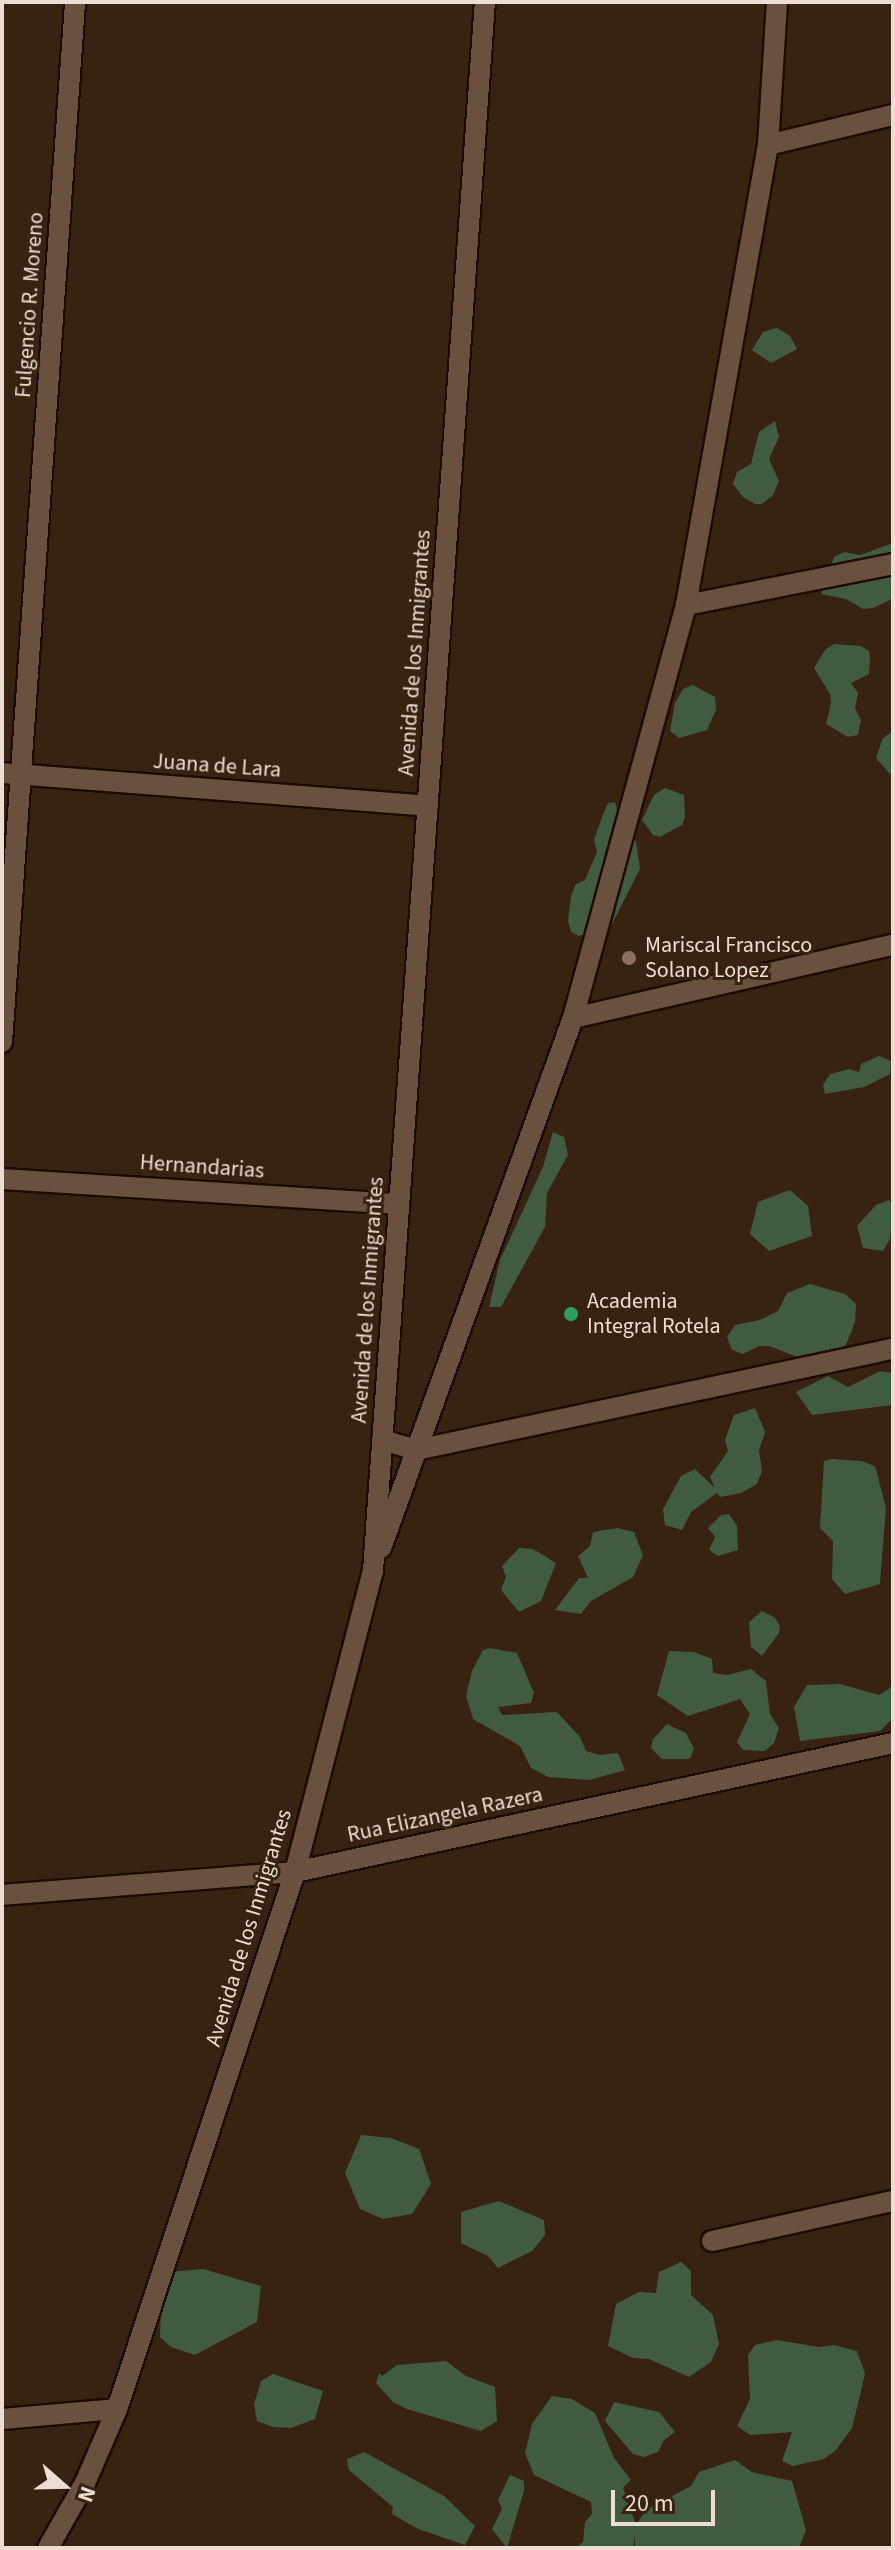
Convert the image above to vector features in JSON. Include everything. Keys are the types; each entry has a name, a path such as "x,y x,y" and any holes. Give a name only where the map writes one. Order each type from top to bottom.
{"street":[{"name":"Fulgencio R. Moreno","path":"2,1042 11,774 75,2"},
{"name":"Avenida de los Inmigrantes","path":"48,2548 85,2483 117,2409 295,1872 373,1571 485,2"},
{"path":"373,1571 573,1018 686,605 768,145 777,2"},
{"path":"768,145 893,115"},
{"path":"686,605 893,564"},
{"name":"Juana de Lara","path":"11,774 428,806"},
{"path":"573,1018 893,945"},
{"name":"Hernandarias","path":"2,1179 399,1204"},
{"path":"382,1440 416,1450 893,1349"},
{"name":"Rua Elizangela Razera","path":"2,1895 295,1872 893,1743"},
{"path":"712,2241 893,2201"},
{"path":"2,2419 117,2409"}],"green space":[{"path":"777,328 790,336 797,349 771,363 752,350 763,332"},
{"path":"775,421 779,437 769,459 779,481 773,495 762,504 755,504 743,497 733,484 737,472 751,464 759,432"},
{"path":"893,543 893,595 890,600 863,609 846,599 821,594 834,557 844,552 860,555"},
{"path":"834,644 861,646 869,651 869,674 851,683 858,693 855,708 861,720 858,735 848,737 826,724 830,694 814,668 825,650"},
{"path":"693,685 715,697 716,710 707,730 679,738 670,731 675,703 683,689"},
{"path":"893,731 893,774 890,774 876,758 883,738"},
{"path":"665,788 684,795 685,817 682,825 660,837 653,835 642,820 654,795"},
{"path":"615,802 618,814 636,842 640,869 612,924 579,936 571,932 568,921 571,896 576,884 585,880 597,852 594,840 608,803"},
{"path":"879,1056 891,1061 890,1074 864,1087 825,1094 823,1085 830,1074 849,1069 859,1072 861,1064"},
{"path":"553,1132 564,1137 568,1155 547,1193 545,1227 501,1307 489,1307 500,1260 543,1167"},
{"path":"790,1190 808,1206 812,1236 769,1251 750,1234 758,1202"},
{"path":"889,1200 893,1205 890,1239 883,1251 863,1248 857,1226 876,1205"},
{"path":"810,1284 845,1294 856,1304 855,1322 846,1345 827,1355 803,1359 769,1346 759,1346 743,1354 732,1350 727,1337 735,1325 760,1320 778,1311 787,1293"},
{"path":"880,1371 893,1373 893,1405 812,1415 796,1392 828,1376 848,1387"},
{"path":"755,1408 765,1432 759,1450 762,1471 757,1484 741,1493 720,1497 717,1493 691,1512 682,1530 665,1525 663,1509 681,1476 695,1469 715,1488 710,1477 728,1451 725,1440 734,1415"},
{"path":"824,1461 861,1461 875,1466 886,1508 880,1584 845,1594 832,1579 833,1541 820,1528"},
{"path":"729,1514 737,1526 738,1550 718,1556 709,1550 715,1537 708,1528 721,1515"},
{"path":"618,1528 634,1532 643,1555 633,1577 591,1601 581,1614 555,1610 579,1578 588,1578 578,1556 590,1546 593,1532"},
{"path":"519,1548 533,1549 556,1563 541,1601 519,1612 501,1590 506,1577 502,1566"},
{"path":"762,1611 775,1618 780,1626 779,1633 762,1656 751,1647 749,1622"},
{"path":"490,1648 517,1653 534,1693 531,1703 498,1707 502,1715 557,1712 580,1737 586,1751 600,1755 618,1753 625,1770 590,1780 548,1777 531,1768 520,1746 473,1719 466,1696 472,1671 483,1650"},
{"path":"669,1651 694,1652 712,1659 713,1673 727,1675 751,1669 766,1681 770,1714 779,1728 774,1743 765,1751 743,1750 737,1742 750,1714 740,1699 688,1716 657,1695"},
{"path":"840,1684 879,1695 893,1686 893,1718 880,1731 800,1741 794,1707 807,1685"},
{"path":"667,1724 686,1733 694,1749 690,1759 662,1759 651,1748 653,1739"},
{"path":"361,2135 391,2138 419,2149 431,2184 412,2214 383,2219 360,2209 345,2173"},
{"path":"499,2201 544,2220 545,2235 532,2251 498,2268 488,2256 461,2243 461,2212"},
{"path":"681,2262 691,2271 691,2295 713,2315 719,2344 711,2362 689,2377 649,2359 633,2358 608,2346 616,2304 639,2292 656,2293 659,2272"},
{"path":"203,2269 261,2286 257,2322 195,2355 171,2347 160,2337 161,2307 168,2272"},
{"path":"777,2340 819,2347 834,2345 857,2351 865,2374 852,2428 836,2450 824,2459 793,2466 782,2461 792,2432 750,2435 737,2426 750,2399 748,2355 755,2345"},
{"path":"446,2361 466,2376 495,2387 497,2421 481,2431 407,2409 393,2402 376,2383 379,2373 382,2376 397,2365"},
{"path":"273,2374 323,2391 315,2419 291,2428 273,2427 257,2421 254,2404 261,2381"},
{"path":"552,2396 572,2399 595,2413 614,2458 631,2480 623,2488 636,2525 646,2510 691,2486 699,2472 735,2460 752,2472 792,2481 806,2530 799,2548 635,2548 635,2535 633,2548 576,2548 583,2542 585,2522 592,2514 591,2502 534,2475 525,2453 532,2424"},
{"path":"614,2402 659,2412 675,2432 664,2440 658,2452 644,2457 633,2454 605,2421"},
{"path":"364,2452 444,2496 475,2526 465,2545 418,2529 392,2514 393,2507 349,2470 347,2459"},
{"path":"510,2475 524,2481 524,2491 507,2548 492,2529 502,2509 498,2500"}],"place":[{"name":"Mariscal Francisco Solano Lopez","path":"629,958"},
{"name":"Academia Integral Rotela","path":"571,1314"}]}
